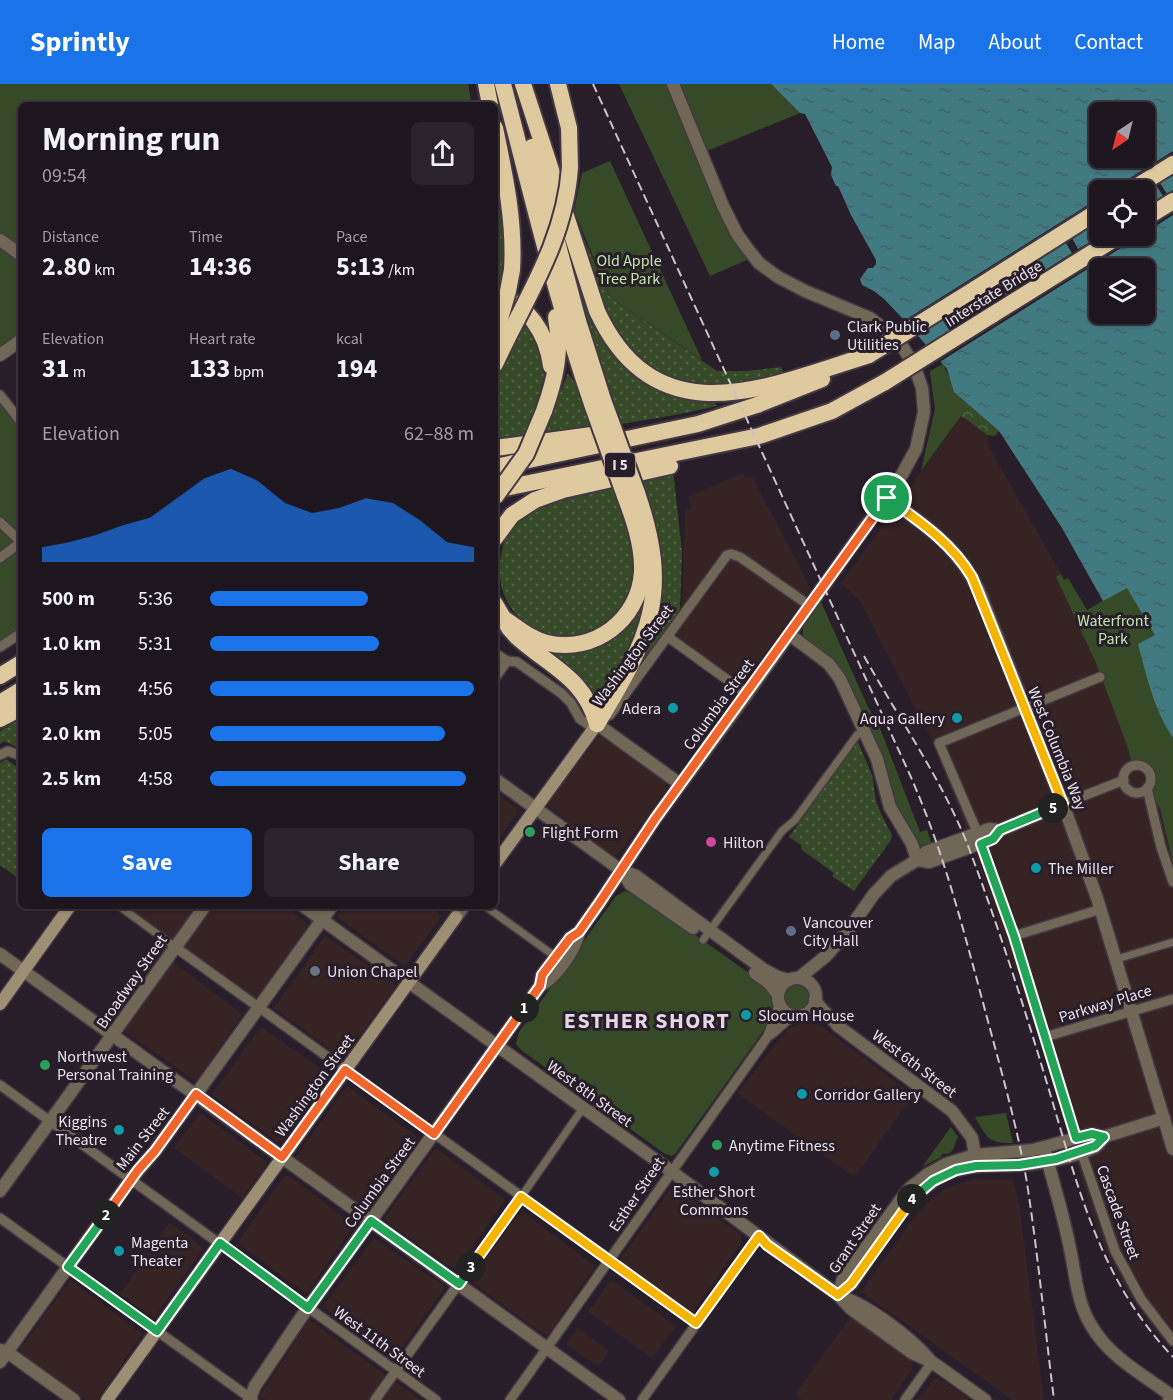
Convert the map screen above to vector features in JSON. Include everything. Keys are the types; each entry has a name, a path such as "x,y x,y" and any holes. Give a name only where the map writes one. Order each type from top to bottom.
{"highway":[{"path":"486,84 489,102"},
{"path":"502,84 576,357 597,402 631,494 648,528 654,557 652,604 639,649 597,724"},
{"path":"516,84 597,402"},
{"path":"523,84 597,311 606,330 619,348 642,370 659,380 685,390 729,394 767,386 868,355"},
{"path":"500,333 546,262 565,207 570,167 569,128 558,84"},
{"path":"498,143 511,208 513,239 512,270 500,333"},
{"path":"1147,180 1173,164"},
{"path":"1155,212 1173,201"},
{"name":"Interstate Bridge","path":"868,355 1089,217"},
{"name":"Interstate Bridge","path":"744,439 817,417 859,397 1103,246"},
{"path":"498,493 526,454 556,376 559,359 559,329 545,249"},
{"path":"498,296 516,304 530,316 548,346 551,365 544,411"},
{"name":"I 5","path":"498,465 698,424 828,377 868,355"},
{"path":"498,448 630,430 698,424"},
{"path":"498,534 512,515 543,496 693,460 744,439"},
{"name":"I 5","path":"498,489 744,439"},
{"path":"499,611 534,638 562,645 590,641 618,624 635,601 642,574 640,545 631,494"},
{"path":"499,611 509,628 526,645 581,689 590,702 597,724"},
{"path":"0,676 18,665"},
{"path":"0,703 18,692"},
{"path":"0,719 18,710"}],"main road":[{"name":"Washington Street","path":"498,860 597,724"},
{"path":"0,1004 68,909"},
{"name":"Washington Street","path":"107,1400 456,917"}],"street":[{"name":"Columbia Street","path":"250,1399 255,1386 308,1308 540,986 549,980 560,959 576,942 579,932 680,784 887,498 913,458 920,438 924,400 914,365 897,338 878,323 792,286 778,278 754,257 730,222 673,84"},
{"path":"0,240 18,253"},
{"path":"0,355 18,342"},
{"path":"0,395 18,418"},
{"name":"West Columbia Way","path":"887,498 941,539 964,564 979,591 1063,804 1101,909 1169,1117 1173,1149"},
{"path":"0,522 18,539"},
{"path":"0,558 18,544"},
{"name":"Washington Street","path":"597,724 612,714 722,560 731,554 740,557 810,606"},
{"path":"790,634 821,657 835,672 880,769 890,807 912,844 917,860"},
{"path":"0,647 18,635"},
{"path":"668,637 747,694"},
{"path":"498,655 527,668 565,697 580,718 589,725 597,724 680,784"},
{"path":"498,674 507,661"},
{"path":"1076,1138 1014,936 979,839 939,742 1100,677"},
{"path":"706,936 782,831 795,820 857,735 864,731"},
{"path":"0,755 8,751 18,754"},
{"path":"1148,788 1140,792 1131,791 1124,780 1129,768 1141,766 1150,775 1148,788 1161,847 1173,882"},
{"path":"778,1000 781,986 826,956 882,886 899,870 917,860 929,862 979,839 989,829 1000,830 1124,780"},
{"path":"498,781 622,871 636,876 706,936 766,980 784,1011 800,1015 812,1009 814,994 826,956"},
{"path":"122,909 696,1323"},
{"name":"Broadway Street","path":"0,1191 203,909"},
{"name":"West 8th Street","path":"307,909 671,1171 759,1236 767,1245 838,1295 856,1302 917,1346 932,1362 985,1400"},
{"name":"Main Street","path":"2,1354 131,1179 155,1151 330,909"},
{"name":"Washington Street","path":"456,917 462,909"},
{"path":"489,909 560,959"},
{"path":"1014,936 1101,909"},
{"path":"706,936 771,974 807,981 814,994"},
{"path":"1117,959 1173,942"},
{"path":"0,954 619,1400"},
{"name":"West 6th Street","path":"814,994 820,1008 834,1019 838,1026"},
{"name":"Parkway Place","path":"1045,1036 1173,999"},
{"name":"Esther Street","path":"510,1400 768,1036 778,1000"},
{"name":"Esther Street","path":"768,1036 784,1022 800,1015"},
{"name":"West 6th Street","path":"800,1015 838,1026 946,1105 968,1131 974,1142 976,1160"},
{"name":"West 11th Street","path":"0,1085 436,1400"},
{"path":"375,1400 583,1108"},
{"name":"Grant Street","path":"976,1160 1019,1165 1047,1161 1095,1146 1104,1137 1169,1117"},
{"name":"Grant Street","path":"838,1295 851,1284 917,1195 944,1175 976,1160 1043,1148 1092,1134 1104,1137"},
{"path":"1043,1148 1069,1242 1079,1299 1090,1324 1108,1347 1171,1398"},
{"name":"Cascade Street","path":"1081,1151 1105,1227 1118,1259 1141,1299 1173,1341"},
{"path":"0,1218 250,1399"},
{"path":"642,1400 759,1236"},
{"path":"2,1354 74,1400"},
{"path":"905,1400 932,1362"}],"shaded area":[{"path":"961,417 987,435 988,445 1064,580 1068,578 1087,610 1127,587 1138,645 1173,738 1173,1350 1151,1325 1129,1294 1097,1229 1038,1036 965,826 931,739 861,603 841,583"},
{"path":"743,473 746,479 752,476 811,589 742,687 666,632 682,608 685,511 691,509 688,497"},
{"path":"602,737 666,781 667,785 666,790 618,855 610,855 548,806 548,802 598,738"},
{"path":"498,795 518,812 498,840"},
{"path":"131,909 197,909 174,940"},
{"path":"211,909 289,909 308,924 307,929 254,999 184,947"},
{"path":"343,909 436,909 441,917 406,965 403,965 337,917"},
{"path":"325,936 393,983 395,987 344,1057 339,1056 274,1008"},
{"path":"173,962 241,1013 241,1017 220,1047 194,1080 125,1032 127,1025"},
{"path":"808,1023 819,1025 828,1031 913,1095 858,1173 853,1176 737,1093 787,1030"},
{"path":"261,1027 328,1074 285,1139 277,1142 212,1094"},
{"path":"347,1086 419,1138 366,1210 295,1158"},
{"path":"200,1113 266,1161 266,1165 242,1198 174,1148"},
{"path":"435,1149 505,1200 457,1268 448,1266 385,1220"},
{"path":"285,1175 354,1225 308,1292 305,1293 238,1242"},
{"path":"973,1179 1013,1180 1020,1209 1044,1400 1013,1400 861,1292 918,1212 943,1190"},
{"path":"673,1186 741,1235 741,1243 692,1313 621,1265 620,1259"},
{"path":"524,1213 595,1266 549,1334 540,1332 473,1283 474,1275 515,1217"},
{"path":"169,1223 192,1238 203,1249 155,1317 152,1317 120,1294"},
{"path":"374,1238 445,1288 396,1356 391,1357 323,1306"},
{"path":"611,1280 676,1326 652,1358 588,1312"},
{"path":"72,1281 142,1334 97,1400 86,1400 20,1353 21,1348"},
{"path":"850,1317 910,1359 913,1364 912,1370 891,1400 802,1400 795,1395"},
{"path":"309,1320 421,1400 266,1400 260,1396"},
{"path":"578,1328 609,1351 598,1366 566,1344"},
{"path":"935,1378 944,1381 969,1400 917,1400"}],"green space":[{"path":"0,84 468,84 471,102 18,102 18,341 0,354"},
{"path":"619,84 771,84 800,113 702,153 754,257 710,276"},
{"name":"Old Apple Tree Park","path":"610,161 702,360 610,297 574,211 582,173"},
{"path":"498,182 504,237 500,291 498,291"},
{"path":"566,232 626,363 713,400 717,406 634,422 498,441 498,373 520,328 502,332 498,322 498,304 515,312 533,333 543,362 544,377 533,417 548,423 568,373 589,415 599,371 564,240"},
{"path":"581,232 610,297 717,371 747,371 781,367 784,374 733,386 712,387 679,380 651,367 633,353 609,319 593,279 579,235"},
{"path":"943,364 960,398 969,405 921,471 935,409 930,371"},
{"path":"930,371 999,431 995,436 987,435 934,398"},
{"path":"0,395 18,418 18,634 0,646"},
{"path":"673,470 682,552 680,609 644,663 641,661 654,632 662,579 616,492 633,550 635,574 631,593 607,623 588,633 567,636 546,633 527,624 512,609 502,590 500,566 504,542 518,521 531,511 569,496"},
{"name":"Waterfront Park","path":"1061,574 1064,580 1068,578 1087,610 1127,587 1156,635 1152,690 1167,729 1173,738 1173,863 1160,808 1154,794 1152,772 1142,763 1132,763 1096,663 1056,577"},
{"path":"821,602 867,705 880,728 920,832 927,830 933,847 924,847 917,843 895,808 883,760 844,676 803,637 803,625"},
{"path":"647,608 600,710 550,655 552,650"},
{"path":"18,721 18,748 4,741 0,744 0,731"},
{"path":"857,740 872,775 876,801 892,835 891,840 854,891 832,876 834,873 802,850 801,845 789,837"},
{"path":"6,759 18,768 18,878 0,865 0,763"},
{"path":"625,891 638,894 760,981 774,1000 769,1023 672,1156 665,1154 521,1050 516,1044 519,1032 616,896"},
{"path":"797,985 802,986 808,992 808,1002 802,1008 797,1009 792,1008 786,1002 785,997 786,992 792,986"},
{"path":"1006,1113 1013,1143 998,1142 989,1138 975,1117"},
{"path":"951,1127 958,1137 952,1151 942,1154 941,1157 922,1167"}],"water":[{"path":"771,84 1173,84 1173,738 1156,705 1138,644 1155,635 1127,588 1103,601 1062,528 999,431 954,392 947,369 905,321 884,299 862,285 860,279 868,268 873,268 876,260 836,186 831,175 832,167 805,114 800,113"}],"pier":[{"path":"1173,151 1173,175 1160,183 1167,194 1173,190 1173,215 1155,227 1155,201 1163,196 1155,186 1155,180 1127,180 1146,168 1155,168 1155,162"},
{"path":"1089,204 1089,227 1072,238 1078,249 1089,243 1089,246 1124,246 1105,258 1089,258 1089,268 938,363 925,347 976,313 969,301 915,336 902,322","holes":["1066,243 1072,253 988,306 982,295"]}],"railway":[{"path":"593,84 905,764 941,855 985,1010 1023,1161 1035,1237 1054,1400"},
{"path":"864,656 935,776 970,851 1019,993 1093,1227 1125,1294 1147,1326 1173,1357"}],"place":[{"name":"Clark Public Utilities","path":"835,335"},
{"name":"Adera","path":"673,708"},
{"name":"Aqua Gallery","path":"957,718"},
{"name":"Flight Form","path":"530,832"},
{"name":"Hilton","path":"711,842"},
{"name":"The Miller","path":"1036,868"},
{"name":"Vancouver City Hall","path":"791,931"},
{"name":"Union Chapel","path":"315,971"},
{"name":"Slocum House","path":"746,1015"},
{"name":"Northwest Personal Training","path":"45,1065"},
{"name":"Corridor Gallery","path":"802,1094"},
{"name":"Kiggins Theatre","path":"119,1130"},
{"name":"Anytime Fitness","path":"717,1145"},
{"name":"Esther Short Commons","path":"714,1172"},
{"name":"Magenta Theater","path":"119,1251"}],"district":[{"name":"ESTHER SHORT","path":"647,1020"}],"route":[{"path":"887,498 946,543 972,577 1063,804 1000,830 993,839 981,844 1014,936 1076,1138 1092,1134 1104,1137 1095,1146 1074,1154 1035,1163 963,1168 933,1181 912,1200 851,1284 838,1295 767,1245 759,1236 696,1323 521,1197 459,1284 371,1221 308,1308 220,1243 157,1331 68,1267 196,1094 282,1157 345,1070 434,1134 540,986 542,975 570,938 579,932 615,882 655,819 887,498"}]}
